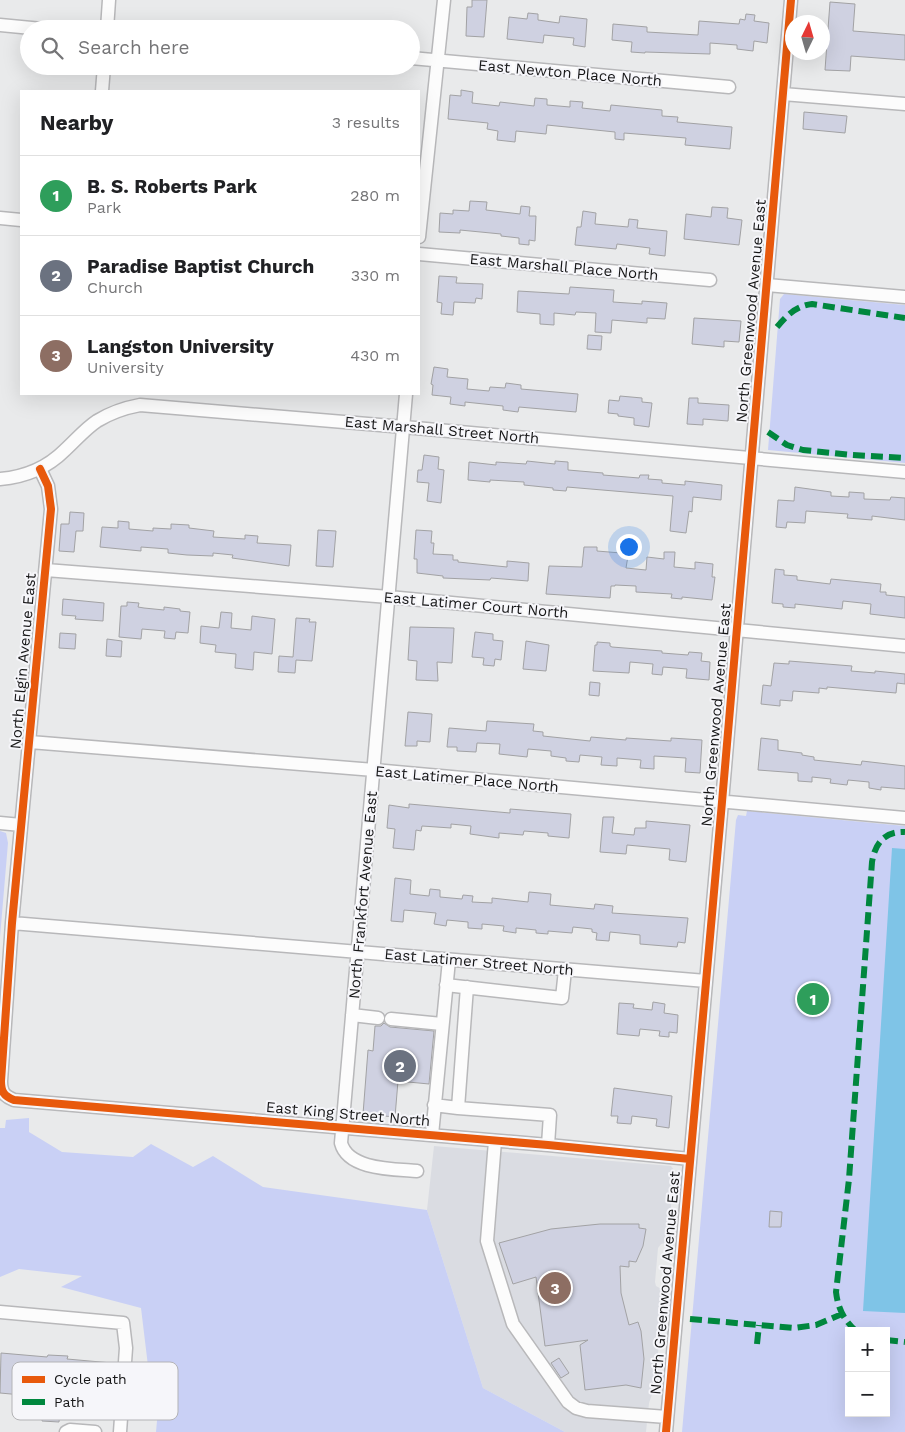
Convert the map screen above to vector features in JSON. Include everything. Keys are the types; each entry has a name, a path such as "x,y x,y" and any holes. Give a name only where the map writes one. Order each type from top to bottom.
{"street":[{"path":"108,20 109,0"},
{"path":"420,228 444,0"},
{"name":"North Greenwood Avenue East","path":"666,1432 791,0"},
{"path":"0,25 20,27"},
{"name":"East Newton Place North","path":"420,59 729,88"},
{"path":"102,90 103,75"},
{"path":"783,94 905,104"},
{"path":"0,218 20,220"},
{"name":"East Marshall Place North","path":"420,254 710,280"},
{"path":"766,285 905,297"},
{"name":"North Frankfort Avenue East","path":"406,395 341,1143 343,1150 354,1160 366,1165 417,1171"},
{"name":"East Marshall Street North","path":"0,480 19,477 40,469 54,461 95,422 115,412 140,405 905,472"},
{"name":"North Elgin Avenue East","path":"5,1095 1,1089 1,1082 12,923 46,570 50,509 48,486 40,469"},
{"name":"East Latimer Court North","path":"46,570 389,597 905,646"},
{"name":"East Latimer Place North","path":"30,742 374,770 905,818"},
{"path":"0,823 21,825"},
{"name":"East Latimer Street North","path":"12,923 706,981"},
{"path":"432,1136 449,960"},
{"path":"446,985 562,998 565,970"},
{"path":"458,1108 467,987"},
{"path":"352,1015 442,1024"},
{"name":"East King Street North","path":"5,1095 14,1100 548,1145 690,1159"},
{"path":"434,1105 550,1115 548,1145"},
{"path":"495,1141 488,1241 513,1324 568,1402 576,1408 587,1411 667,1417"},
{"path":"0,1312 123,1323 126,1348 125,1362"},
{"path":"66,1432 70,1430 94,1432"}],"shaded area":[{"path":"784,294 905,305 905,463 768,450 780,299"},
{"path":"747,811 905,826 905,1432 682,1432 736,820 738,815 746,816"},
{"path":"0,831 6,833 8,843 0,937"},
{"path":"892,848 905,849 905,1313 863,1311"},
{"path":"29,1118 29,1132 62,1152 133,1157 151,1144 193,1167 213,1156 263,1187 427,1210 483,1388 565,1432 156,1432 157,1420 178,1420 178,1362 148,1362 141,1308 61,1287 82,1276 19,1269 0,1277 0,1128 5,1128 6,1120"},
{"path":"434,1146 671,1166 674,1170 668,1242 661,1244 658,1248 655,1282 656,1286 665,1291 654,1388 649,1403 646,1432 565,1432 483,1388 427,1210"}],"building":[{"path":"472,0 487,0 484,37 466,36 467,7 472,7"},
{"path":"830,2 855,4 853,31 905,35 905,60 851,56 850,71 825,70 826,60 830,60"},
{"path":"528,13 538,14 538,20 559,23 560,16 587,19 585,47 573,45 574,38 544,35 543,43 507,39 509,17 527,19"},
{"path":"746,14 755,15 754,21 769,23 767,43 754,41 753,51 737,49 737,45 710,43 710,54 631,52 632,42 612,40 613,24 647,27 647,32 698,35 699,21 739,24 740,19 745,20"},
{"path":"461,90 473,92 472,103 499,106 500,102 534,106 535,98 547,99 547,105 570,107 570,101 583,102 582,108 610,111 611,105 662,110 662,116 678,117 677,122 732,127 730,149 685,145 686,138 624,133 624,140 615,139 615,132 547,125 546,134 516,131 515,142 497,140 498,131 487,129 488,123 448,119 450,95 461,96"},
{"path":"804,112 847,116 845,133 803,129"},
{"path":"470,201 487,202 486,210 520,214 521,206 530,207 529,216 536,216 535,241 529,240 529,245 519,244 519,238 501,236 501,234 460,230 460,233 439,232 440,213 453,214 453,210 469,211"},
{"path":"712,207 728,208 727,218 742,220 739,245 684,239 686,214 711,217"},
{"path":"583,211 596,213 595,224 628,227 629,219 638,220 637,228 667,231 665,256 649,254 650,248 617,244 616,249 575,245 577,227 581,227"},
{"path":"439,276 457,277 456,283 483,284 482,299 476,298 475,303 454,302 453,315 441,314 442,303 437,302"},
{"path":"570,287 614,290 613,302 642,304 642,301 667,303 665,319 647,318 647,323 612,320 611,333 595,332 596,313 576,312 575,315 554,313 554,325 540,324 540,314 517,312 518,291 569,294"},
{"path":"694,318 741,321 739,342 724,341 724,347 692,344"},
{"path":"588,335 602,336 601,350 587,349"},
{"path":"434,367 448,369 447,377 468,379 467,389 489,391 490,387 505,388 506,383 521,385 521,389 578,394 576,412 519,407 518,412 503,410 503,406 465,402 465,406 450,404 451,397 432,395 433,385 431,384"},
{"path":"620,396 642,398 642,402 652,403 649,427 634,425 634,418 608,413 609,400 619,401"},
{"path":"689,398 698,398 698,403 729,405 728,421 703,419 703,425 687,424"},
{"path":"424,455 439,457 438,469 444,470 441,503 427,501 429,483 417,482 418,470 422,470"},
{"path":"527,461 555,464 555,461 568,462 568,470 603,473 603,475 639,478 640,475 649,475 648,479 662,480 662,483 685,485 685,481 722,485 721,500 693,497 692,512 689,511 686,533 670,531 673,496 567,487 566,491 553,490 553,488 524,485 524,482 468,480 469,462 496,465 496,462 526,464"},
{"path":"795,487 831,492 831,496 849,497 849,492 864,493 864,499 890,500 891,497 905,498 905,520 872,516 872,520 847,518 848,514 806,511 805,523 787,522 786,528 776,527 778,500 794,501"},
{"path":"70,512 84,513 83,531 76,531 74,552 59,551 61,524 69,524"},
{"path":"118,521 129,522 129,529 153,531 153,528 171,529 171,524 189,525 189,528 214,531 213,537 245,539 245,535 258,536 257,543 291,545 289,566 232,558 233,555 213,553 213,556 187,555 168,553 168,549 141,547 141,551 100,547 102,527 118,528"},
{"path":"318,530 336,531 333,567 316,566"},
{"path":"416,530 432,531 431,543 434,543 433,554 453,555 453,560 458,560 458,562 507,567 507,561 529,563 528,581 491,578 490,580 443,578 443,576 417,573 417,559 414,559"},
{"path":"584,547 597,547 597,551 621,553 621,555 628,556 626,568 646,570 647,557 664,559 664,552 675,552 674,567 695,569 695,562 713,564 712,577 715,577 712,600 682,597 682,599 671,598 672,594 636,592 636,586 615,585 611,586 610,598 546,594 549,566 582,567"},
{"path":"775,569 784,570 784,575 797,576 797,580 830,584 831,579 881,584 880,592 886,592 886,595 905,597 905,618 870,614 871,604 843,601 842,609 795,604 795,608 783,607 783,604 772,603"},
{"path":"63,599 104,603 103,621 75,619 76,616 62,615"},
{"path":"127,602 139,603 138,607 144,608 164,610 164,607 190,612 188,633 176,632 175,639 164,638 165,631 142,629 141,639 119,637 121,606 127,606"},
{"path":"221,612 232,613 231,628 251,630 252,616 275,619 272,654 254,652 253,670 235,668 236,654 215,652 216,645 200,643 201,626 219,628"},
{"path":"296,618 310,619 309,622 316,622 312,661 296,660 295,673 278,672 279,656 293,657"},
{"path":"410,627 454,628 452,663 437,662 438,681 416,680 417,661 408,660"},
{"path":"475,632 493,634 493,640 503,641 501,660 495,659 494,666 483,665 484,658 472,657"},
{"path":"60,633 76,634 75,649 59,648"},
{"path":"107,639 122,641 121,657 106,656"},
{"path":"526,641 549,645 546,671 523,669"},
{"path":"597,642 610,643 612,647 662,651 662,653 688,655 689,652 702,653 701,661 710,662 709,680 686,678 687,669 663,667 662,675 652,674 653,664 630,662 629,673 593,671 595,645 597,645"},
{"path":"789,661 852,666 851,671 905,674 905,684 897,683 896,693 827,687 827,689 819,688 819,693 793,691 792,701 780,700 780,706 761,704 763,685 771,686 774,663 789,664"},
{"path":"590,682 600,683 599,696 589,695"},
{"path":"408,712 432,714 430,742 417,741 417,746 405,746"},
{"path":"487,721 534,724 533,731 543,732 543,736 590,741 591,737 626,740 626,738 671,741 671,738 702,740 700,773 685,772 686,758 654,756 654,769 640,768 641,760 617,758 617,766 601,765 602,757 580,755 579,762 566,761 566,758 551,756 551,751 528,749 527,757 499,754 500,744 477,743 476,752 457,751 457,747 447,747 449,728 486,731"},
{"path":"761,738 778,740 778,750 802,753 802,755 814,757 814,760 861,765 862,761 905,766 905,789 881,787 881,790 869,788 869,782 848,780 847,785 830,783 831,779 812,777 812,782 798,781 798,773 758,770"},
{"path":"409,804 510,813 510,809 571,814 569,838 548,836 548,833 524,831 523,835 499,833 499,838 470,834 471,826 451,824 451,828 422,826 421,831 416,830 414,850 393,848 395,829 387,828 389,805 409,808"},
{"path":"603,817 614,817 612,833 634,835 635,828 646,828 646,821 690,825 686,862 669,860 670,849 627,845 626,854 600,852"},
{"path":"395,878 411,880 410,894 429,896 430,889 440,890 440,897 462,899 463,895 473,896 472,902 492,903 492,898 528,902 529,892 551,894 550,905 594,909 595,904 613,906 612,913 688,918 685,943 678,942 677,947 640,944 640,935 610,932 609,941 596,940 597,933 592,932 592,929 573,927 572,933 548,931 548,934 536,933 536,930 516,928 516,933 503,931 504,926 482,924 482,929 468,928 468,922 447,920 446,926 434,924 436,913 404,910 403,922 391,921"},
{"path":"653,1002 665,1004 664,1013 678,1015 677,1033 669,1032 669,1037 659,1036 660,1031 640,1029 639,1036 617,1034 619,1003 634,1004 633,1008 652,1010"},
{"path":"384,1023 390,1027 434,1031 429,1084 398,1081 395,1117 363,1114 368,1050 373,1051 375,1026 381,1026"},
{"path":"614,1088 672,1096 669,1128 656,1126 657,1119 632,1116 631,1124 617,1123 618,1116 611,1116"},
{"path":"770,1211 782,1212 781,1227 769,1227"},
{"path":"600,1224 639,1224 639,1228 646,1229 643,1246 636,1262 629,1261 629,1267 620,1266 621,1293 629,1325 638,1322 641,1331 644,1359 641,1388 626,1385 585,1390 580,1345 588,1340 545,1346 536,1277 513,1284 499,1243 551,1229"},
{"path":"1,1353 47,1357 48,1355 68,1356 67,1359 101,1362 12,1362 12,1394 0,1393"},
{"path":"559,1358 569,1373 561,1378 551,1363"},
{"path":"42,1420 59,1420 59,1422"}],"marked path":[{"path":"777,327 792,312 812,304 905,318"},
{"path":"768,432 787,445 803,450 905,458"},
{"path":"852,1327 842,1314 836,1292 849,1179 872,862 873,855 882,840 892,834 905,832"},
{"path":"690,1319 794,1328 816,1325 842,1314"},
{"path":"757,1344 759,1325"},
{"path":"890,1340 905,1342"}],"cycle path":[{"path":"666,1432 791,0"},
{"path":"40,469 48,486 51,509 12,923 1,1081 2,1091 5,1095 14,1100 548,1145 690,1159"}],"place":[{"name":"B. S. Roberts Park","path":"813,999"},
{"name":"Paradise Baptist Church","path":"400,1066"},
{"name":"Langston University","path":"555,1288"}]}
